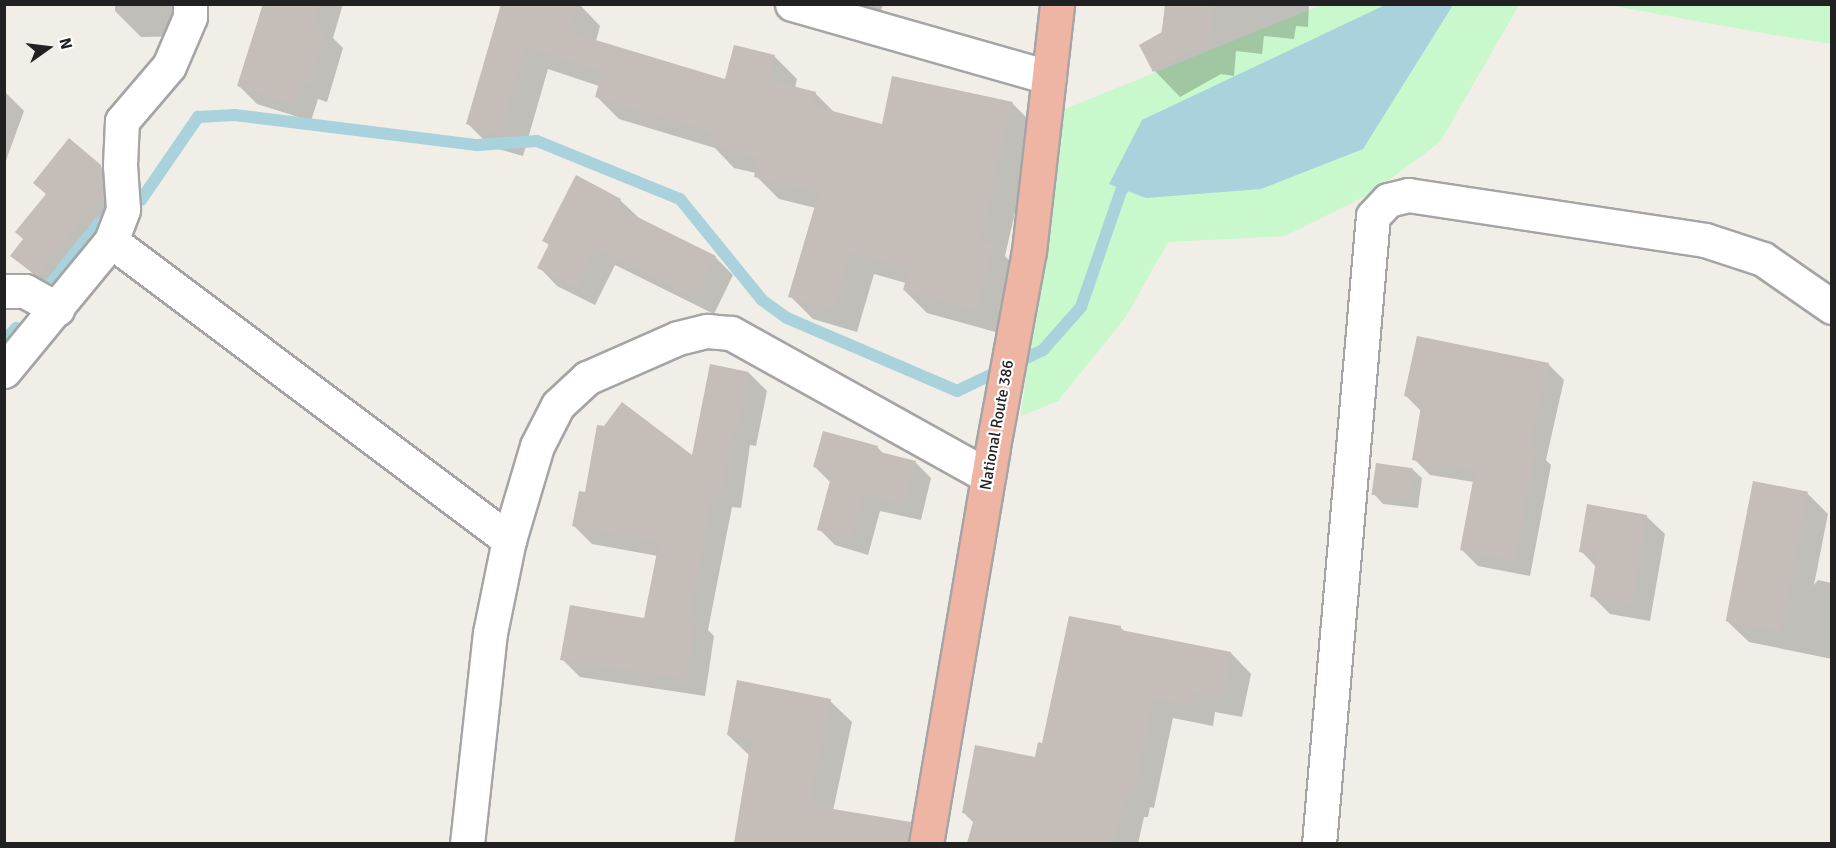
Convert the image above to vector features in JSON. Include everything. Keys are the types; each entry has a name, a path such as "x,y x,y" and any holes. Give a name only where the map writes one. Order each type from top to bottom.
{"highway":[{"name":"National Route 386","path":"926,843 990,464 1029,251 1057,4"}],"street":[{"path":"4,371 111,241 123,209 120,165 122,121 169,66 190,17 190,4"},
{"path":"792,4 1049,77"},
{"path":"1319,843 1373,216 1388,200 1408,195 1705,240 1762,259 1832,307"},
{"path":"111,241 509,540"},
{"path":"4,291 25,291 57,309"},
{"path":"467,843 490,633 509,540 537,446 558,405 587,378 678,338 707,331 731,333 990,464"}],"green space":[{"path":"1321,5 1519,5 1440,142 1370,194 1285,236 1168,242 1125,318 1058,401 1021,416 1060,111"},
{"path":"1608,5 1831,5 1831,44 1768,34"}],"water":[{"path":"1385,5 1453,5 1363,149 1261,189 1146,198 1109,184 1142,120"}],"building":[{"path":"263,4 320,4 314,25 326,29 309,85 300,82 293,104 237,86"},
{"path":"501,4 578,4 569,32 725,79 734,45 775,55 769,80 816,92 813,106 882,124 892,76 1013,102 980,240 995,244 976,311 903,290 909,269 851,252 834,310 788,297 819,192 754,177 758,157 710,145 713,133 595,97 602,72 525,47 500,134 466,124"},
{"path":"1165,4 1213,4 1208,51 1194,49 1153,72 1139,45 1162,32"},
{"path":"69,138 101,165 103,194 37,276 10,256 23,239 15,232 46,194 33,183"},
{"path":"576,175 621,199 617,207 716,256 696,297 596,248 577,288 537,268 549,244 542,241"},
{"path":"1417,336 1549,363 1530,446 1536,447 1515,561 1460,550 1475,470 1412,460 1422,400 1404,396"},
{"path":"710,364 749,372 738,429 732,428 723,491 714,489 690,615 696,616 687,679 560,660 570,605 644,618 659,542 572,526 579,491 585,492 597,425 604,426 622,402 692,455"},
{"path":"823,431 878,446 876,451 916,461 905,505 864,495 852,539 817,530 832,473 813,467"},
{"path":"1376,463 1413,468 1408,500 1372,495"},
{"path":"1753,481 1808,492 1781,632 1726,621"},
{"path":"1587,504 1647,515 1632,604 1590,597 1597,555 1579,552"},
{"path":"1069,616 1121,626 1121,630 1231,652 1223,698 1195,693 1193,706 1154,699 1135,788 1131,787 1128,798 1125,797 1114,843 967,843 975,815 962,813 975,745 1035,757 1038,742 1042,743"},
{"path":"737,680 831,699 809,805 911,822 908,843 734,843 751,740 727,735"}],"waterway":[{"path":"141,200 198,117 235,115 477,145 537,141 680,199 762,300 787,318 957,391 1043,350 1081,307 1121,191 1132,178"},
{"path":"43,293 100,222"},
{"path":"4,341 16,328"}]}
